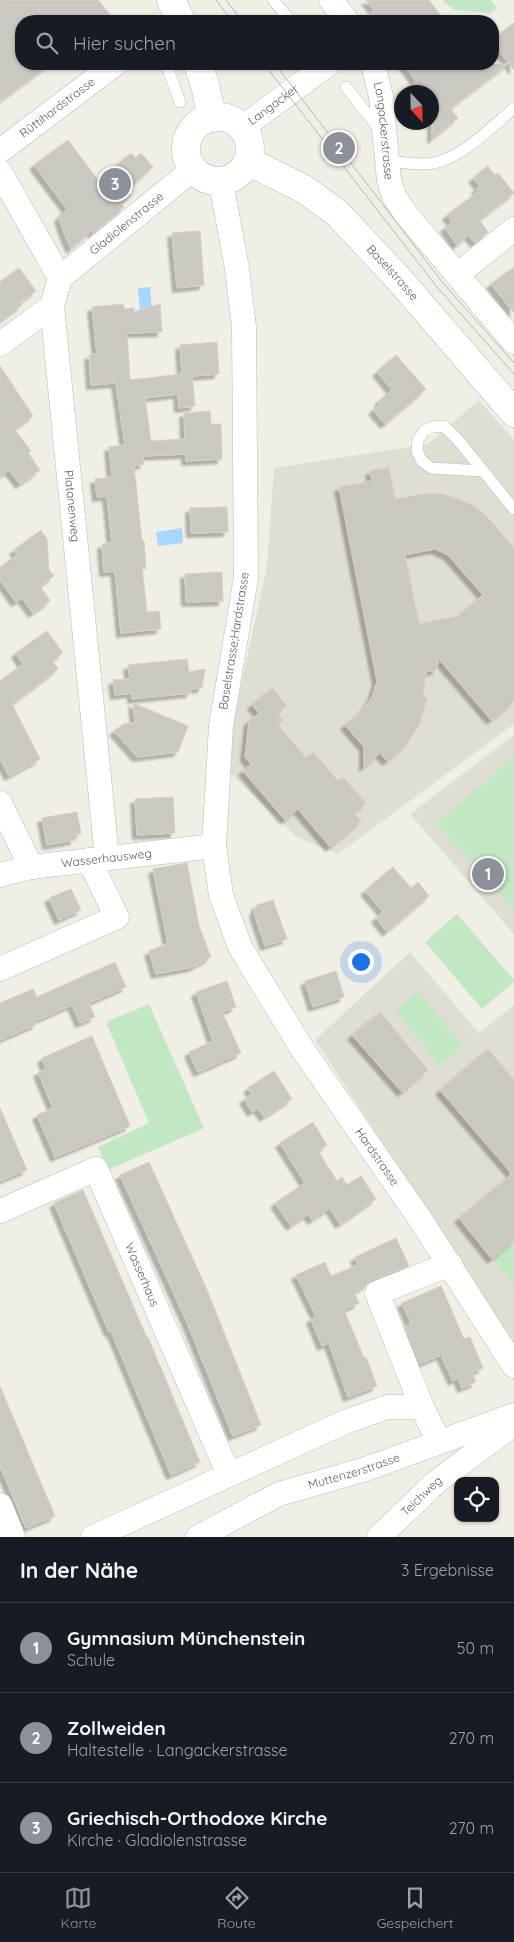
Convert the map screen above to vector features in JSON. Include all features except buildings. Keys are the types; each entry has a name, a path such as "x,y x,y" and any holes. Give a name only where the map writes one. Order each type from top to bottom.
{"main road":[{"path":"172,0 178,15"},
{"path":"200,70 212,118"},
{"path":"212,118 228,119 242,128 250,144 248,161 237,176 221,182 205,179 192,170 186,154 188,138 197,124 212,118"},
{"name":"Baselstrasse","path":"248,161 304,189 337,213 398,278 514,413"}],"street":[{"path":"331,0 342,15"},
{"name":"Rüttihardstrasse","path":"0,151 107,70"},
{"name":"Langacker","path":"242,128 320,70"},
{"name":"Langackerstrasse","path":"374,70 381,97 389,180 394,196 405,213 457,275"},
{"name":"Gladiolenstrasse","path":"60,278 192,170"},
{"path":"0,172 60,278"},
{"name":"Baselstrasse;Hardstrasse","path":"221,182 237,269 244,327 246,578 221,726 214,846 221,895 240,947 304,1050"},
{"path":"514,229 457,275 514,342"},
{"name":"Platanenweg","path":"60,278 52,306 98,859"},
{"path":"0,344 52,306"},
{"path":"0,803 31,867"},
{"name":"Wasserhausweg","path":"0,875 31,867 214,846"},
{"path":"0,969 117,917 98,859"},
{"name":"Hardstrasse","path":"304,1050 450,1264 514,1366"},
{"name":"Wasserhaus","path":"0,1211 96,1169 229,1476"},
{"path":"439,1442 422,1407 377,1293 450,1264"},
{"path":"93,1537 345,1422 387,1407 422,1407"},
{"name":"Muttenzerstrasse","path":"198,1537 279,1494 366,1469 514,1415"},
{"name":"Teichweg","path":"379,1537 435,1483 514,1424"},
{"path":"0,1505 13,1537"}],"lane":[{"path":"273,0 286,15"},
{"path":"168,70 180,102"},
{"path":"346,87 386,137"},
{"path":"388,161 433,164 451,157 469,146 514,108"},
{"path":"482,472 431,468 422,462 419,456 417,451 418,440 424,431 432,427 444,426 458,440 482,472 514,509"}],"shaded area":[{"path":"479,400 514,440 514,724 338,854 297,837 223,766 267,567 274,468 428,444"},
{"path":"514,735 514,934 410,814"},
{"path":"410,952 479,1033 514,1005 514,1343 315,1040"}],"green space":[{"path":"445,0 491,0 497,8 490,13 455,10 443,2"},
{"path":"514,757 514,854 502,865 514,855 514,911 487,878 435,824"},
{"path":"457,914 514,980 482,1009 425,942"},
{"path":"418,991 463,1046 440,1065 396,1011"},
{"path":"149,1004 204,1128 108,1170 98,1147 149,1123 106,1022"},
{"path":"514,1241 514,1285 492,1259"}],"water":[{"path":"150,287 152,309 141,325 138,288"},
{"path":"182,528 183,543 158,546 156,532"}],"tram line":[{"path":"216,0 227,15"},
{"path":"226,0 237,15"},
{"path":"269,70 437,287 514,374"},
{"path":"280,70 443,283 514,363"}],"place":[{"name":"Zollweiden","path":"339,148"},
{"name":"Griechisch-Orthodoxe Kirche","path":"115,184"},
{"name":"Gymnasium Münchenstein","path":"488,874"}]}
